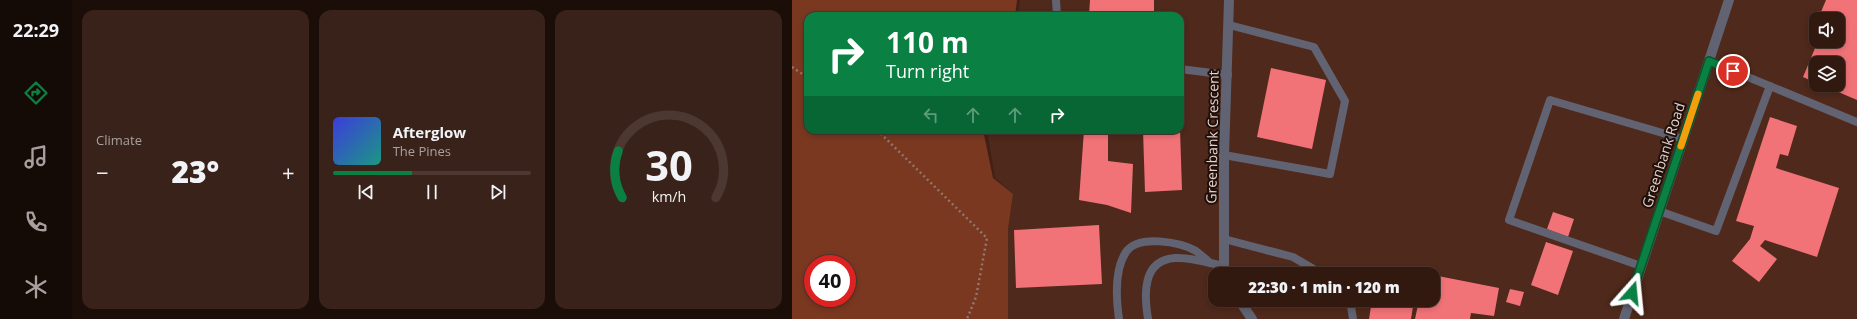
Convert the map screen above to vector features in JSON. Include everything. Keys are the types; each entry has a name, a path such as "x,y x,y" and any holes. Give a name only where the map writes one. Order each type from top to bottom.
{"street":[{"name":"Greenbank Crescent","path":"1226,267 1224,239 1224,155 1228,75 1229,0"},
{"name":"Greenbank Road","path":"1624,319 1729,0"},
{"path":"1244,307 1252,319"}],"lane":[{"path":"1056,0 1058,12"},
{"path":"1224,155 1330,174 1345,101 1314,47 1229,25"},
{"path":"1709,61 1857,122"},
{"path":"1184,70 1228,75"},
{"path":"1659,211 1716,231 1770,86"},
{"path":"1641,266 1509,220 1550,100 1683,140"},
{"path":"1224,239 1293,257 1310,267"},
{"path":"1119,319 1117,307 1121,262 1126,251 1134,245 1146,241 1161,241 1177,244 1195,251 1210,263 1219,267"},
{"path":"1148,319 1146,296 1147,278 1150,271 1156,265 1174,258 1210,263"},
{"path":"1351,307 1353,319"}],"path":[{"path":"792,67 804,75"},
{"path":"881,134 987,238 976,297 967,319"}],"shaded area":[{"path":"792,0 1017,0 1016,12 804,12 804,134 984,134 993,178 1013,194 1008,229 1008,319 792,319"},
{"path":"1020,0 1857,0 1857,319 1008,319 1008,229 1013,194 995,178 988,134 1184,134 1184,12 1018,12"}],"building":[{"path":"1090,0 1154,0 1154,12 1089,12"},
{"path":"1826,0 1857,0 1857,100 1838,92 1845,92 1845,56 1812,56 1815,48 1845,48 1845,12 1821,12"},
{"path":"1809,63 1809,80 1803,77"},
{"path":"1271,68 1326,80 1312,149 1257,137"},
{"path":"1770,117 1797,126 1788,156 1780,154 1776,168 1839,188 1817,257 1765,240 1760,246 1777,259 1759,282 1732,261 1750,239 1754,226 1736,221"},
{"path":"1084,134 1108,134 1108,161 1133,164 1131,213 1107,205 1079,200"},
{"path":"1143,134 1180,134 1182,190 1145,192"},
{"path":"1553,212 1574,219 1568,237 1547,229"},
{"path":"1099,225 1102,284 1016,288 1014,230"},
{"path":"1546,242 1573,251 1558,295 1531,285"},
{"path":"1440,276 1499,288 1494,316 1471,313 1470,319 1415,319 1418,307 1440,307"},
{"path":"1510,289 1524,292 1520,306 1506,302"},
{"path":"1371,307 1413,307 1411,319 1369,319"}],"slow traffic":[{"path":"1681,146 1698,94"}],"route":[{"path":"1632,293 1709,61 1733,71"}]}
